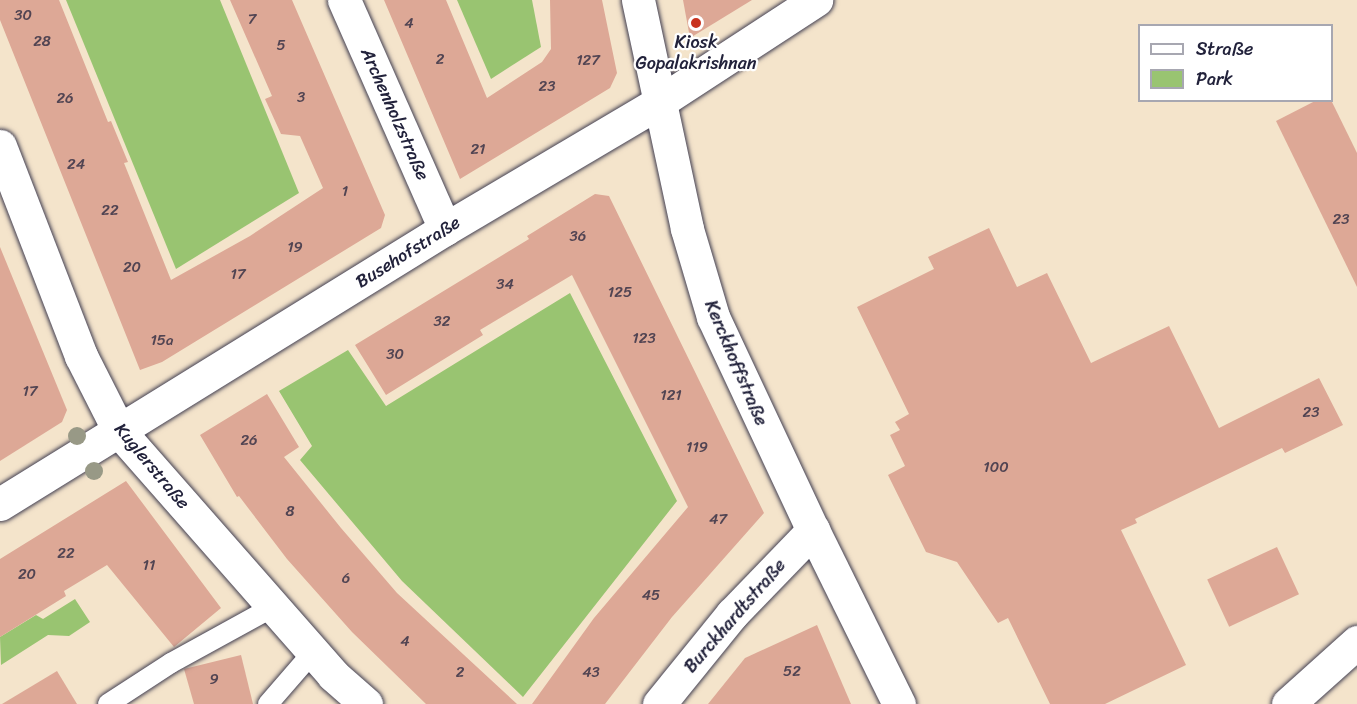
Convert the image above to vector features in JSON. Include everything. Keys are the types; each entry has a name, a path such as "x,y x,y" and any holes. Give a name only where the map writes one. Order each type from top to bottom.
{"street":[{"name":"Archenholzstraße","path":"344,0 445,229"},
{"name":"Kerckhoffstraße","path":"638,0 658,103 687,229 713,317 813,530 899,704"},
{"name":"Busehofstraße","path":"0,504 445,229 658,103 816,0"},
{"name":"Kuglerstraße","path":"0,146 81,356 119,431 333,675 366,704"},
{"name":"Burckhardtstraße","path":"659,704 732,614 813,530"},
{"path":"1288,704 1357,642"}],"lane":[{"path":"108,704 171,663 273,607"},
{"path":"268,704 313,652"}],"green space":[{"path":"66,0 220,0 299,193 176,269"},
{"path":"457,0 532,0 541,47 491,79"},
{"path":"570,293 677,501 523,697 402,581 300,460 312,446 279,391 348,350 386,406"},
{"path":"75,599 90,622 69,636 48,635 1,665 0,637 36,615 43,619"}],"building":[{"path":"0,0 59,0 108,122 111,121 128,162 124,163 171,280 250,236 323,188 300,136 281,134 265,99 272,96 230,0 292,0 385,215 381,228 162,362 140,370 0,20"},
{"path":"384,0 446,0 487,98 542,62 551,49 550,0 602,0 617,73 610,88 460,179"},
{"path":"683,0 752,0 690,38"},
{"path":"1313,102 1332,102 1357,153 1357,287 1276,121"},
{"path":"595,194 609,196 764,513 672,617 605,704 532,704 594,618 688,507 572,275 480,330 483,335 386,395 355,345 529,239 527,236"},
{"path":"989,228 1017,287 1047,273 1091,363 1169,326 1219,428 1319,378 1343,425 1285,453 1282,448 1135,519 1137,523 1121,530 1186,665 1105,704 1050,704 1008,618 998,623 957,562 926,552 888,475 905,466 890,435 900,430 895,422 909,414 857,307 934,269 928,257"},
{"path":"0,247 67,410 62,422 0,461"},
{"path":"267,394 299,447 284,457 341,528 397,593 517,704 426,704 352,632 287,559 239,496 237,497 200,435"},
{"path":"126,481 221,608 174,647 107,565 64,591 66,596 0,637 0,559"},
{"path":"1277,547 1299,594 1229,627 1207,580"},
{"path":"817,625 851,704 708,704 745,658"},
{"path":"241,655 253,704 194,704 184,669"},
{"path":"57,671 77,704 2,704"}],"place":[{"name":"Kiosk Gopalakrishnan","path":"696,23"}]}
